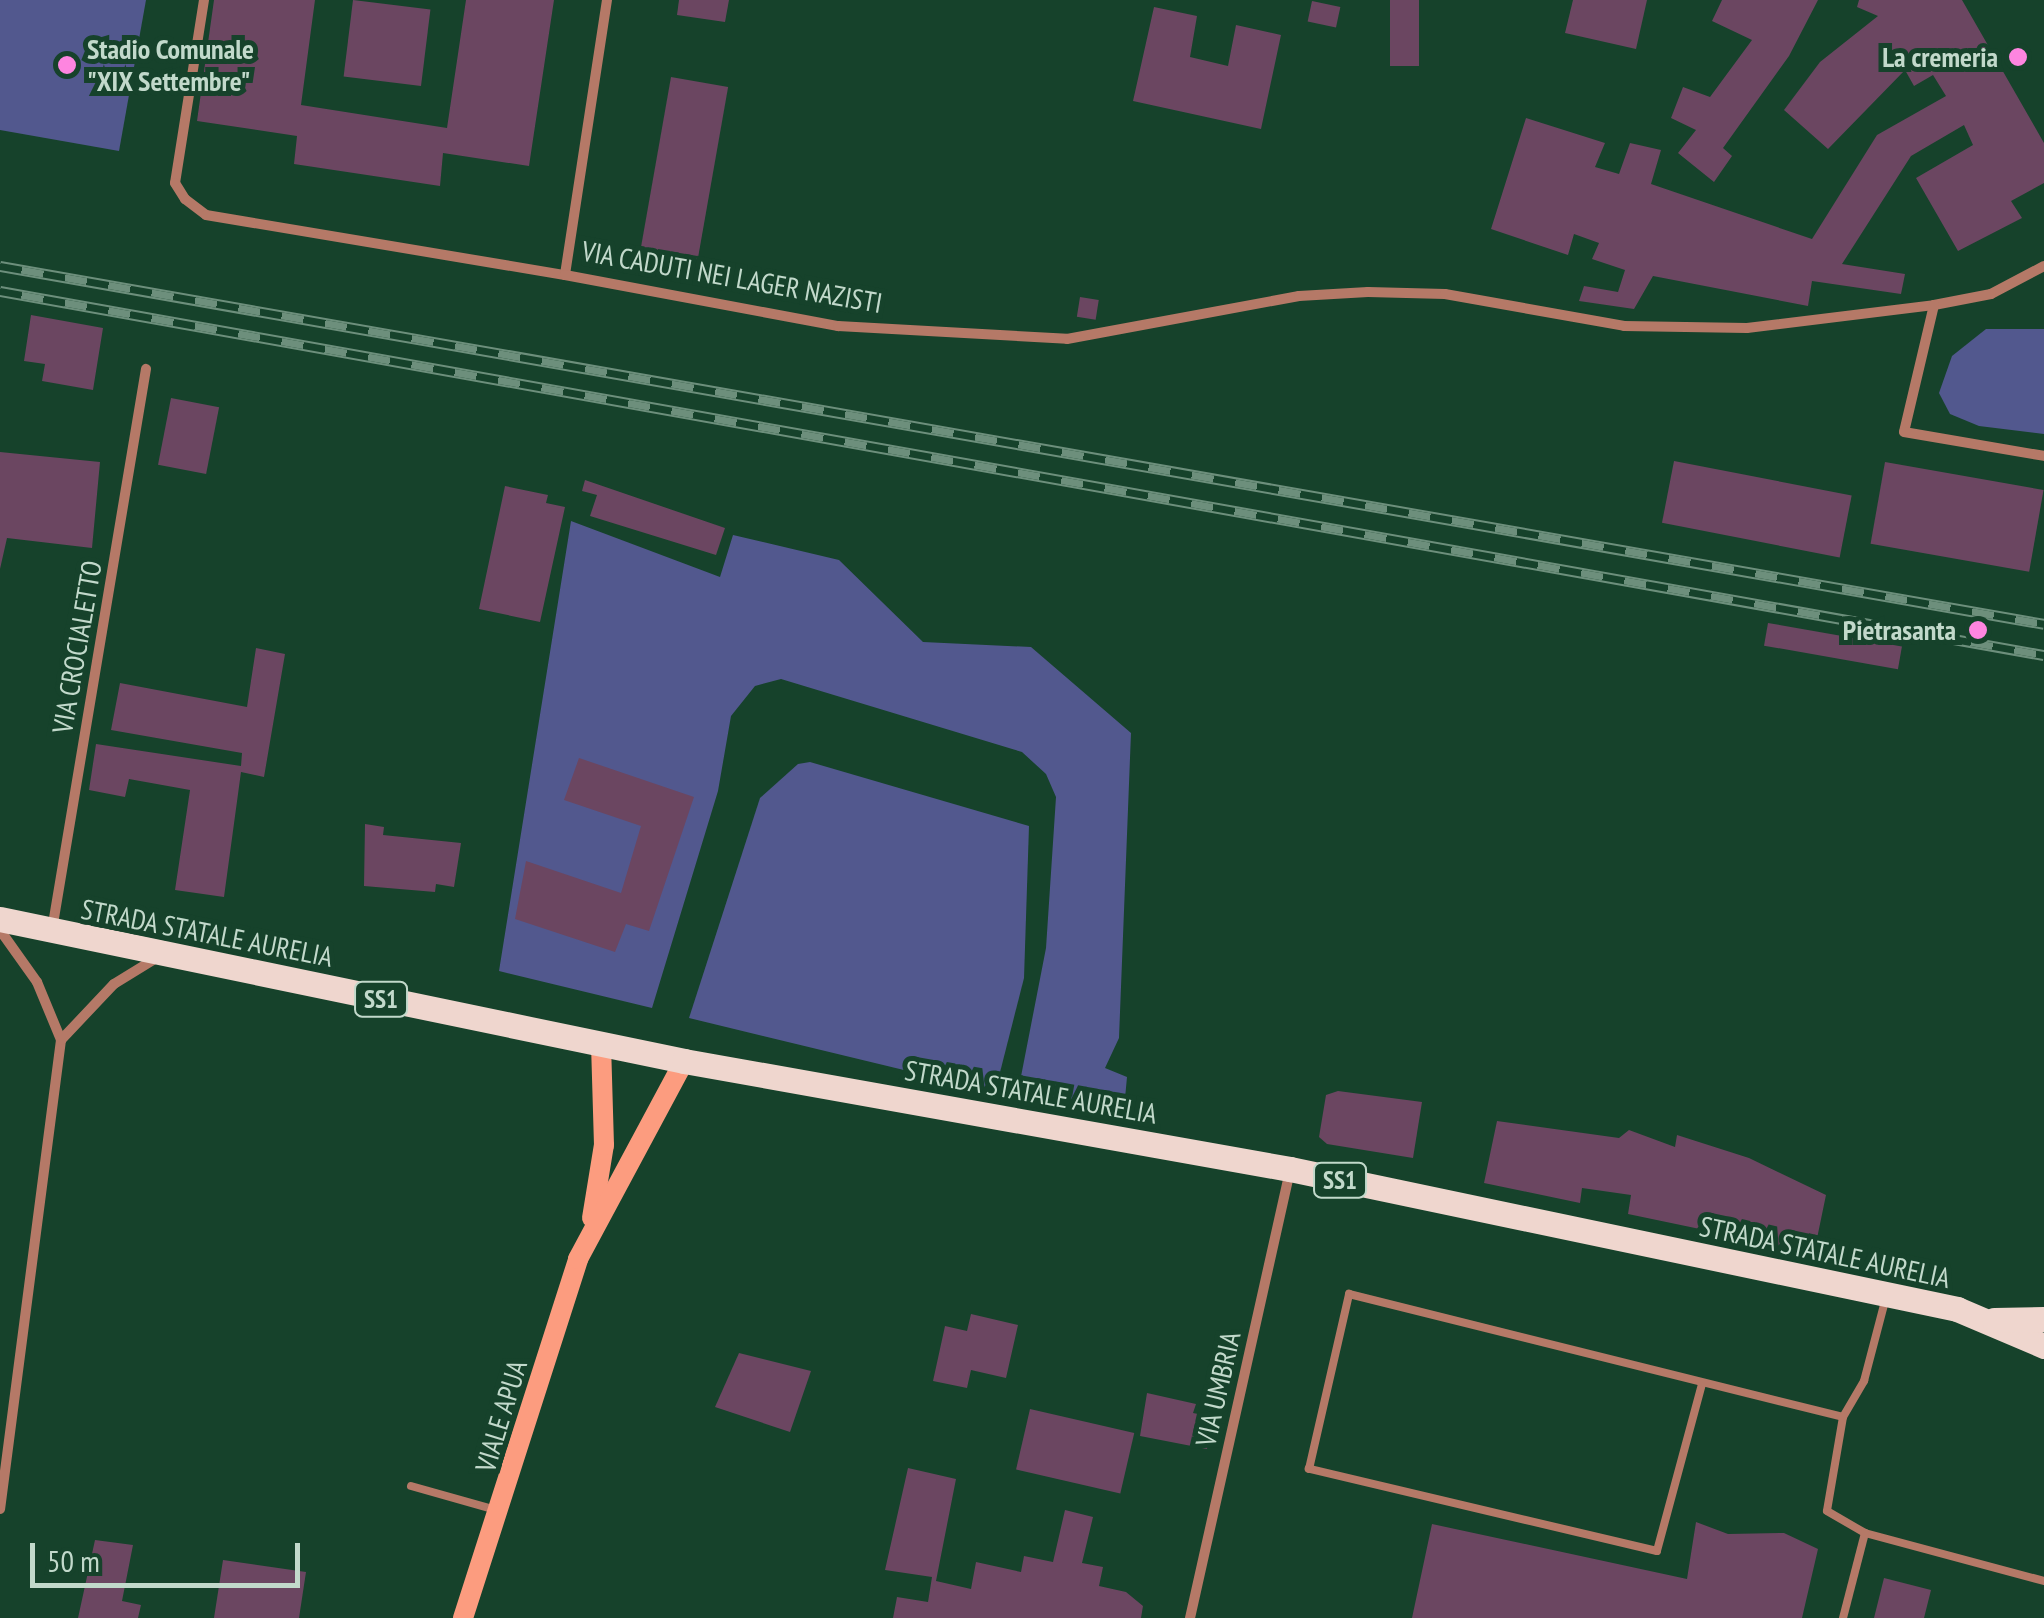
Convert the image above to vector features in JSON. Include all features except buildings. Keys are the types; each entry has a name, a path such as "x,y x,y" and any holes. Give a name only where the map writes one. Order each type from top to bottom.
{"main road":[{"name":"STRADA STATALE AURELIA","path":"0,919 52,933 684,1061 1290,1170 1991,1320 2044,1346"},
{"path":"1991,1320 2044,1319"}],"street":[{"path":"204,0 175,183 185,199 206,214 565,275"},
{"name":"VIA CADUTI NEI LAGER NAZISTI","path":"607,0 565,275 838,326 1067,340 1300,296 1368,292 1445,294 1624,326 1747,328 1990,294 2044,266"},
{"path":"1934,304 1904,432 2044,456"},
{"name":"VIA CROCIALETTO","path":"52,933 146,369"},
{"path":"0,930 37,982 61,1040 0,1509"},
{"path":"61,1040 114,984 161,955"},
{"name":"VIALE APUA","path":"463,1618 590,1230 604,1146 601,1043"},
{"name":"VIALE APUA","path":"590,1230 684,1061"},
{"name":"VIA UMBRIA","path":"1190,1618 1290,1170"}],"lane":[{"path":"1702,1384 1657,1551 1309,1469 1349,1294 1843,1417"},
{"path":"1887,1296 1864,1382 1843,1417 1827,1512 1865,1533 2044,1581"},
{"path":"411,1486 500,1512"},
{"path":"1843,1618 1865,1533"}],"shaded area":[{"name":"Stadio Comunale \"XIX Settembre\"","path":"0,0 146,0 119,151 0,130"},
{"path":"1986,329 2044,329 2044,434 1979,426 1950,414 1939,393 1952,356"},
{"path":"571,521 720,577 733,535 839,560 923,642 1031,647 1131,733 1119,1038 1105,1068 1127,1077 1123,1120 1017,1097 1046,948 1056,797 1046,774 1022,752 781,679 755,686 731,716 718,791 652,1008 499,971"},
{"path":"810,762 1029,826 1024,978 995,1092 689,1018 760,798 798,764"}],"railway":[{"path":"0,266 2044,624"},
{"path":"0,291 2044,655"}],"place":[{"name":"La cremeria","path":"2018,57"},
{"name":"Stadio Comunale \"XIX Settembre\"","path":"67,65"},
{"name":"Pietrasanta","path":"1978,630"}]}
